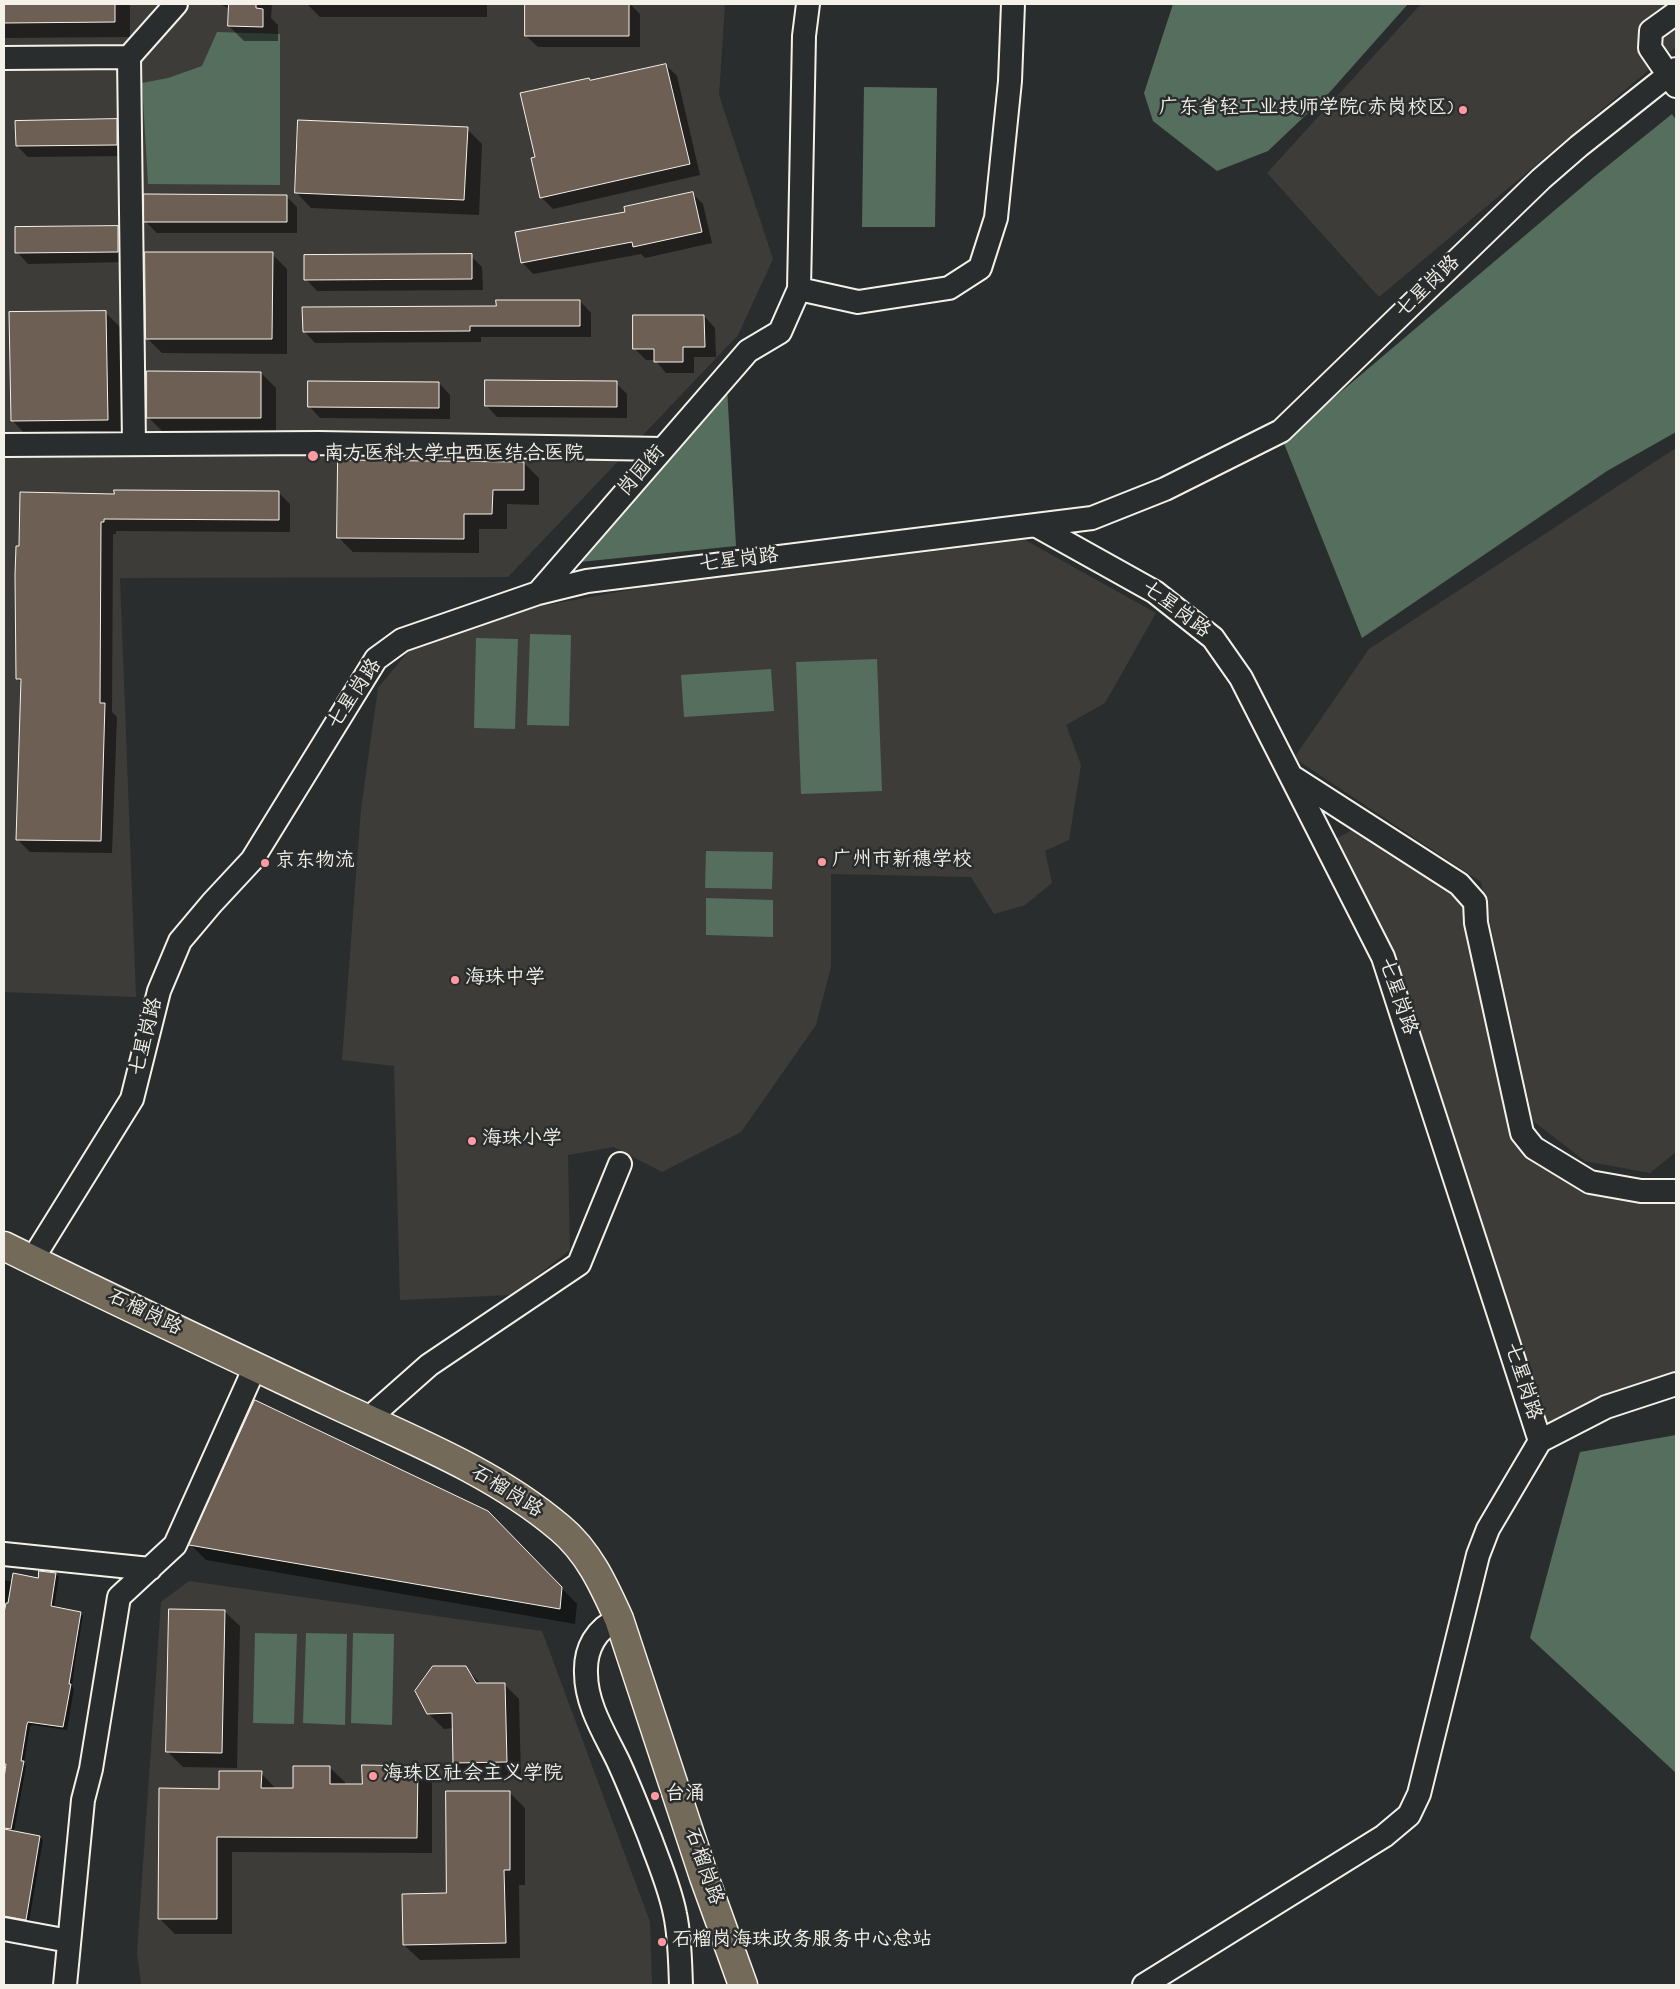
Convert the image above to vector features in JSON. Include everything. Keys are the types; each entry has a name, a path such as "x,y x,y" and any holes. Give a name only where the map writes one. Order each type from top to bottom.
{"main road":[{"name":"石榴岗路","path":"4,1246 255,1367 429,1448 505,1488 561,1528 590,1563 600,1579 619,1619 704,1877 743,1985"}],"street":[{"path":"134,444 128,57 176,4"},
{"path":"808,4 804,36 800,289 858,302 949,288 980,268 996,218 1010,82 1013,4"},
{"path":"1674,77 1650,48 1651,32 1676,13"},
{"path":"4,58 128,57"},
{"name":"七星岗路","path":"32,1260 132,1099 159,991 180,942 212,903 252,860 376,659 402,640 538,593 587,581 1092,518 1165,489 1281,431 1541,179 1579,146 1674,77"},
{"name":"岗园街","path":"538,593 748,351 780,332 800,289"},
{"path":"4,445 319,443 663,449"},
{"name":"七星岗路","path":"1036,525 1155,592 1213,638 1241,678 1383,957 1540,1441 1606,1407 1676,1384"},
{"path":"1290,776 1459,884 1475,902 1476,923 1522,1133 1534,1148 1590,1182 1641,1191 1676,1191"},
{"path":"368,1419 429,1365 579,1264 620,1164"},
{"path":"65,1985 82,1800 91,1769 119,1597 175,1545 255,1367"},
{"path":"1144,1985 1384,1836 1409,1815 1419,1794 1478,1555 1488,1529 1540,1441"},
{"path":"4,1554 150,1569"},
{"path":"619,1619 609,1623 595,1636 589,1650 586,1672 587,1687 593,1707 638,1808 671,1897 680,1939 680,1985"},
{"path":"4,1929 69,1941"}],"shaded area":[{"name":"南方医科大学中西医结合医院","path":"4,4 725,4 719,95 773,259 738,335 508,577 120,578 136,997 4,992"},
{"name":"广东省轻工业技师学院(赤岗校区)","path":"1421,4 1676,4 1676,47 1379,297 1267,173"},
{"path":"1676,448 1676,1152 1650,1173 1585,1161 1533,1121 1481,882 1294,758 1369,649"},
{"path":"1025,540 1156,613 1105,703 1066,725 1081,765 1069,840 1045,851 1052,883 1025,905 994,914 971,877 831,874 831,967 816,1025 741,1132 662,1172 614,1147 568,1155 570,1250 512,1295 400,1300 394,1066 342,1060 361,809 378,688 411,648 519,610 640,588"},
{"path":"1356,828 1449,882 1466,905 1517,1137 1538,1164 1637,1199 1676,1197 1676,1376 1543,1433 1332,841"},
{"name":"海珠区社会主义学院","path":"189,1581 542,1631 650,1922 652,1985 141,1985 137,1952 161,1602"}],"green space":[{"path":"1173,4 1408,4 1329,93 1268,151 1217,171 1153,121 1144,93"},
{"path":"217,32 280,34 280,185 148,184 142,83 168,78 202,66"},
{"path":"864,87 937,88 935,227 862,227"},
{"path":"1672,114 1676,120 1676,432 1607,471 1362,638 1283,441 1595,176"},
{"path":"727,387 736,546 580,562"},
{"path":"530,634 571,635 569,726 527,725"},
{"path":"476,638 518,639 515,729 474,728"},
{"path":"877,659 882,791 801,794 796,662"},
{"path":"771,669 774,711 684,717 681,675"},
{"path":"706,851 773,852 772,889 705,888"},
{"path":"706,898 773,900 773,937 706,935"},
{"path":"1676,1435 1676,1773 1530,1638 1580,1452"},
{"path":"255,1633 297,1634 294,1724 253,1723"},
{"path":"306,1633 347,1634 345,1725 303,1723"},
{"path":"353,1633 394,1634 392,1725 351,1723"}],"building":[{"path":"4,4 115,4 115,22 4,23"},
{"path":"229,4 256,4 256,8 263,9 263,27 228,26"},
{"path":"525,4 629,4 629,36 525,36"},
{"path":"666,64 690,164 540,198 531,158 535,157 520,93"},
{"path":"117,119 117,145 16,146 15,121"},
{"path":"298,120 468,127 464,200 295,193"},
{"path":"693,192 702,232 633,247 632,242 521,263 515,232 625,212 624,207"},
{"path":"144,194 287,195 287,222 144,222"},
{"path":"118,226 118,252 15,253 15,227"},
{"path":"145,252 273,252 272,339 146,339"},
{"path":"472,254 472,279 304,280 304,255"},
{"path":"496,300 580,300 580,326 470,326 470,331 303,332 302,307 496,306"},
{"path":"106,311 108,420 11,421 9,312"},
{"path":"633,315 704,315 705,347 683,347 683,362 654,362 654,349 633,349"},
{"path":"147,371 261,372 261,418 147,418"},
{"path":"485,380 617,381 617,407 485,406"},
{"path":"308,381 439,382 439,408 308,407"},
{"path":"338,460 524,462 524,490 493,490 492,514 464,514 464,539 337,538"},
{"path":"114,490 279,491 279,520 104,519 104,522 101,522 100,703 105,703 101,841 16,840 21,679 16,679 15,575 16,546 19,546 20,492 114,494"},
{"path":"255,1400 488,1511 562,1587 560,1609 189,1545"},
{"path":"39,1571 56,1573 51,1606 81,1612 63,1727 28,1722 21,1761 24,1761 11,1829 4,1828 4,1778 6,1764 4,1764 4,1613 6,1603 8,1603 13,1573 38,1578"},
{"path":"169,1609 225,1610 222,1753 166,1752"},
{"path":"433,1666 466,1666 476,1683 505,1683 507,1762 453,1763 452,1713 427,1714 415,1691"},
{"path":"362,1765 418,1766 417,1838 217,1837 217,1919 158,1919 159,1788 219,1789 219,1771 262,1771 261,1788 293,1788 293,1766 330,1766 330,1784 362,1784"},
{"path":"446,1791 510,1791 510,1870 504,1870 506,1943 403,1945 402,1894 446,1893"},
{"path":"4,1829 40,1836 26,1920 4,1916"}],"place":[{"name":"广东省轻工业技师学院(赤岗校区)","path":"1463,110"},
{"name":"南方医科大学中西医结合医院","path":"313,456"},
{"name":"广州市新穗学校","path":"822,862"},
{"name":"京东物流","path":"265,863"},
{"name":"海珠中学","path":"455,980"},
{"name":"海珠小学","path":"472,1141"},
{"name":"海珠区社会主义学院","path":"373,1776"},
{"name":"台涌","path":"655,1796"},
{"name":"石榴岗海珠政务服务中心总站","path":"662,1942"}]}
